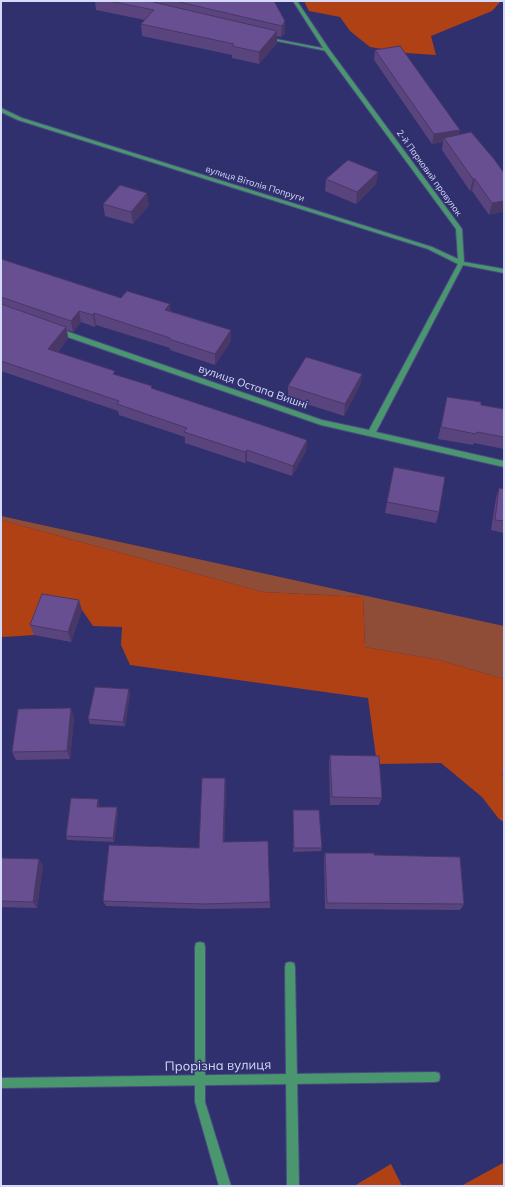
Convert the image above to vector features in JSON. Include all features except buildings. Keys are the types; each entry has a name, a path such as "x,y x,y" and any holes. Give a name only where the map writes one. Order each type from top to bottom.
{"street":[{"name":"2-й Парковий провулок","path":"295,1 327,50 459,229 461,263"},
{"path":"265,37 327,50"},
{"name":"вулиця Віталія Попруги","path":"1,110 20,119 430,248 461,263 504,271"},
{"path":"371,434 461,263"},
{"name":"вулиця Остапа Вишні","path":"53,329 321,422 504,464"},
{"path":"200,947 200,1102 225,1186"},
{"path":"290,967 293,1186"},
{"name":"Прорізна вулиця","path":"1,1083 435,1077"}],"shaded area":[{"path":"304,1 501,1 492,11 431,36 436,55 406,53 370,47 350,31 340,17 309,11"},
{"path":"1,516 504,626 504,679 439,660 365,647 363,597 263,592 1,520"},
{"path":"1,520 263,592 363,597 365,647 439,660 504,679 504,822 499,819 482,797 441,763 377,764 368,698 130,665 121,645 122,627 93,626 82,610 45,604 34,635 1,636"},
{"path":"503,1163 504,1186 461,1186"},
{"path":"391,1164 402,1186 354,1186"}]}
